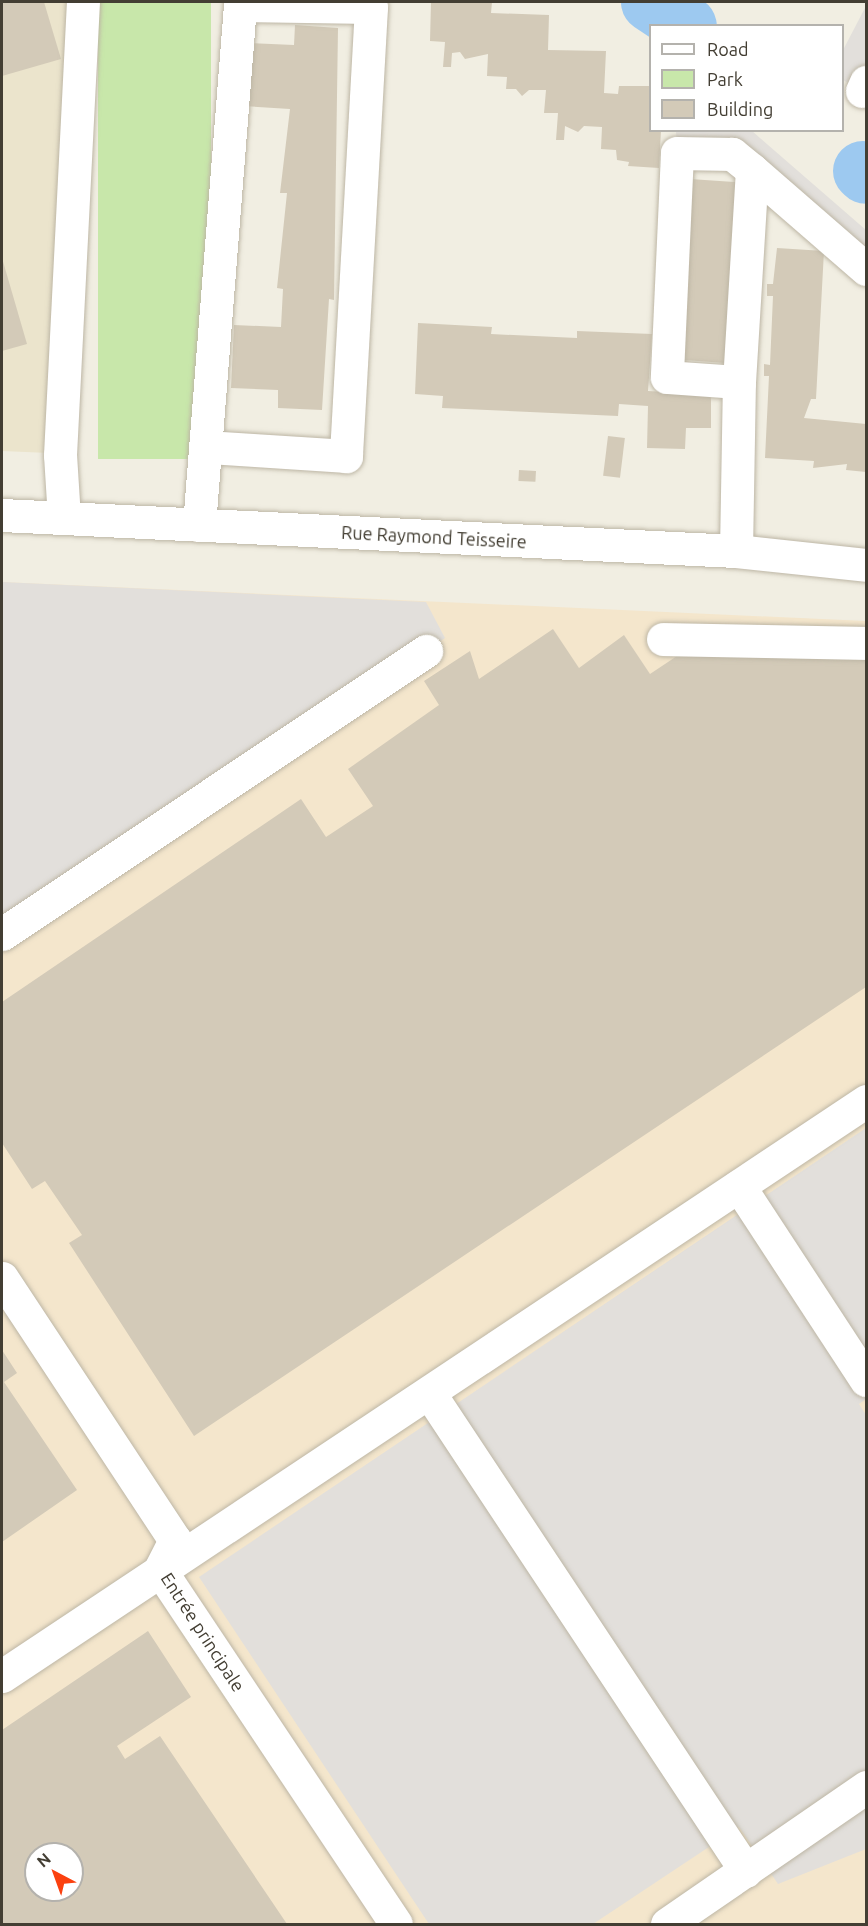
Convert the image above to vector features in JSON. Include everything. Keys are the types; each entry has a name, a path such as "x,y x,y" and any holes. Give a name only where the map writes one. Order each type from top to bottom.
{"street":[{"path":"64,518 60,455 83,2"},
{"path":"199,525 240,5 371,7 346,456 206,447"},
{"path":"739,382 667,377 677,153 732,154 867,269"},
{"path":"736,551 739,382 752,170"},
{"name":"Rue Raymond Teisseire","path":"2,515 736,551 867,565"},
{"path":"663,639 867,643"},
{"path":"2,934 426,651"},
{"path":"2,1676 430,1394 867,1101"},
{"path":"739,1186 867,1380"},
{"name":"Entrée principale","path":"2,1278 176,1540 160,1570 396,1924"},
{"path":"430,1394 746,1871"},
{"path":"667,1924 867,1787"}],"shaded area":[{"path":"2,2 70,2 49,453 2,451"},
{"path":"866,6 866,82 862,91 844,81 844,48"},
{"path":"676,132 753,132 866,230 866,270 732,154 677,153"},
{"path":"2,582 866,621 866,1924 2,1924"},
{"path":"2,582 426,602 445,638 2,934"},
{"path":"866,1128 866,1399 859,1404 866,1415 866,1849 778,1884 739,1827 593,1924 429,1924 199,1577"}],"green space":[{"path":"98,2 211,2 211,459 98,459"}],"building":[{"path":"2,2 44,2 61,59 2,76"},
{"path":"431,2 492,2 491,13 549,15 548,50 606,51 604,93 618,94 619,86 649,86 649,132 661,132 659,168 628,166 629,162 617,160 616,150 601,149 602,127 584,126 578,132 565,126 564,140 556,140 558,113 544,113 546,90 529,90 522,96 516,89 506,89 507,77 487,76 488,54 465,59 460,52 452,53 451,67 443,67 445,42 430,41"},
{"path":"295,25 338,28 334,300 329,299 322,410 278,408 278,390 231,388 234,325 281,327 283,289 277,288 287,193 280,193 290,109 244,106 246,43 294,45"},
{"path":"690,179 738,182 725,363 677,360"},
{"path":"777,248 824,251 816,399 811,399 804,418 866,424 866,472 846,470 847,464 813,468 814,461 765,458 769,376 764,376 764,364 770,365 773,296 767,296 767,284 773,284"},
{"path":"2,258 27,344 2,351"},
{"path":"418,323 492,327 491,334 577,338 577,331 652,334 648,391 711,395 711,428 686,428 685,449 647,448 648,406 619,404 618,416 442,408 443,396 415,394"},
{"path":"608,436 625,438 620,478 603,476"},
{"path":"519,470 536,471 535,482 518,481"},
{"path":"553,629 579,668 624,635 650,674 677,656 866,656 866,987 194,1436 69,1243 82,1235 45,1181 32,1189 2,1143 2,1002 301,799 326,837 373,806 348,769 439,705 424,681 470,651 479,679"},
{"path":"2,1350 17,1373 4,1382 77,1490 2,1542"},
{"path":"148,1631 191,1697 117,1746 125,1759 160,1736 287,1924 2,1924 2,1730"}],"waterway":[{"path":"651,2 684,24"},
{"path":"863,171 866,174"}]}
